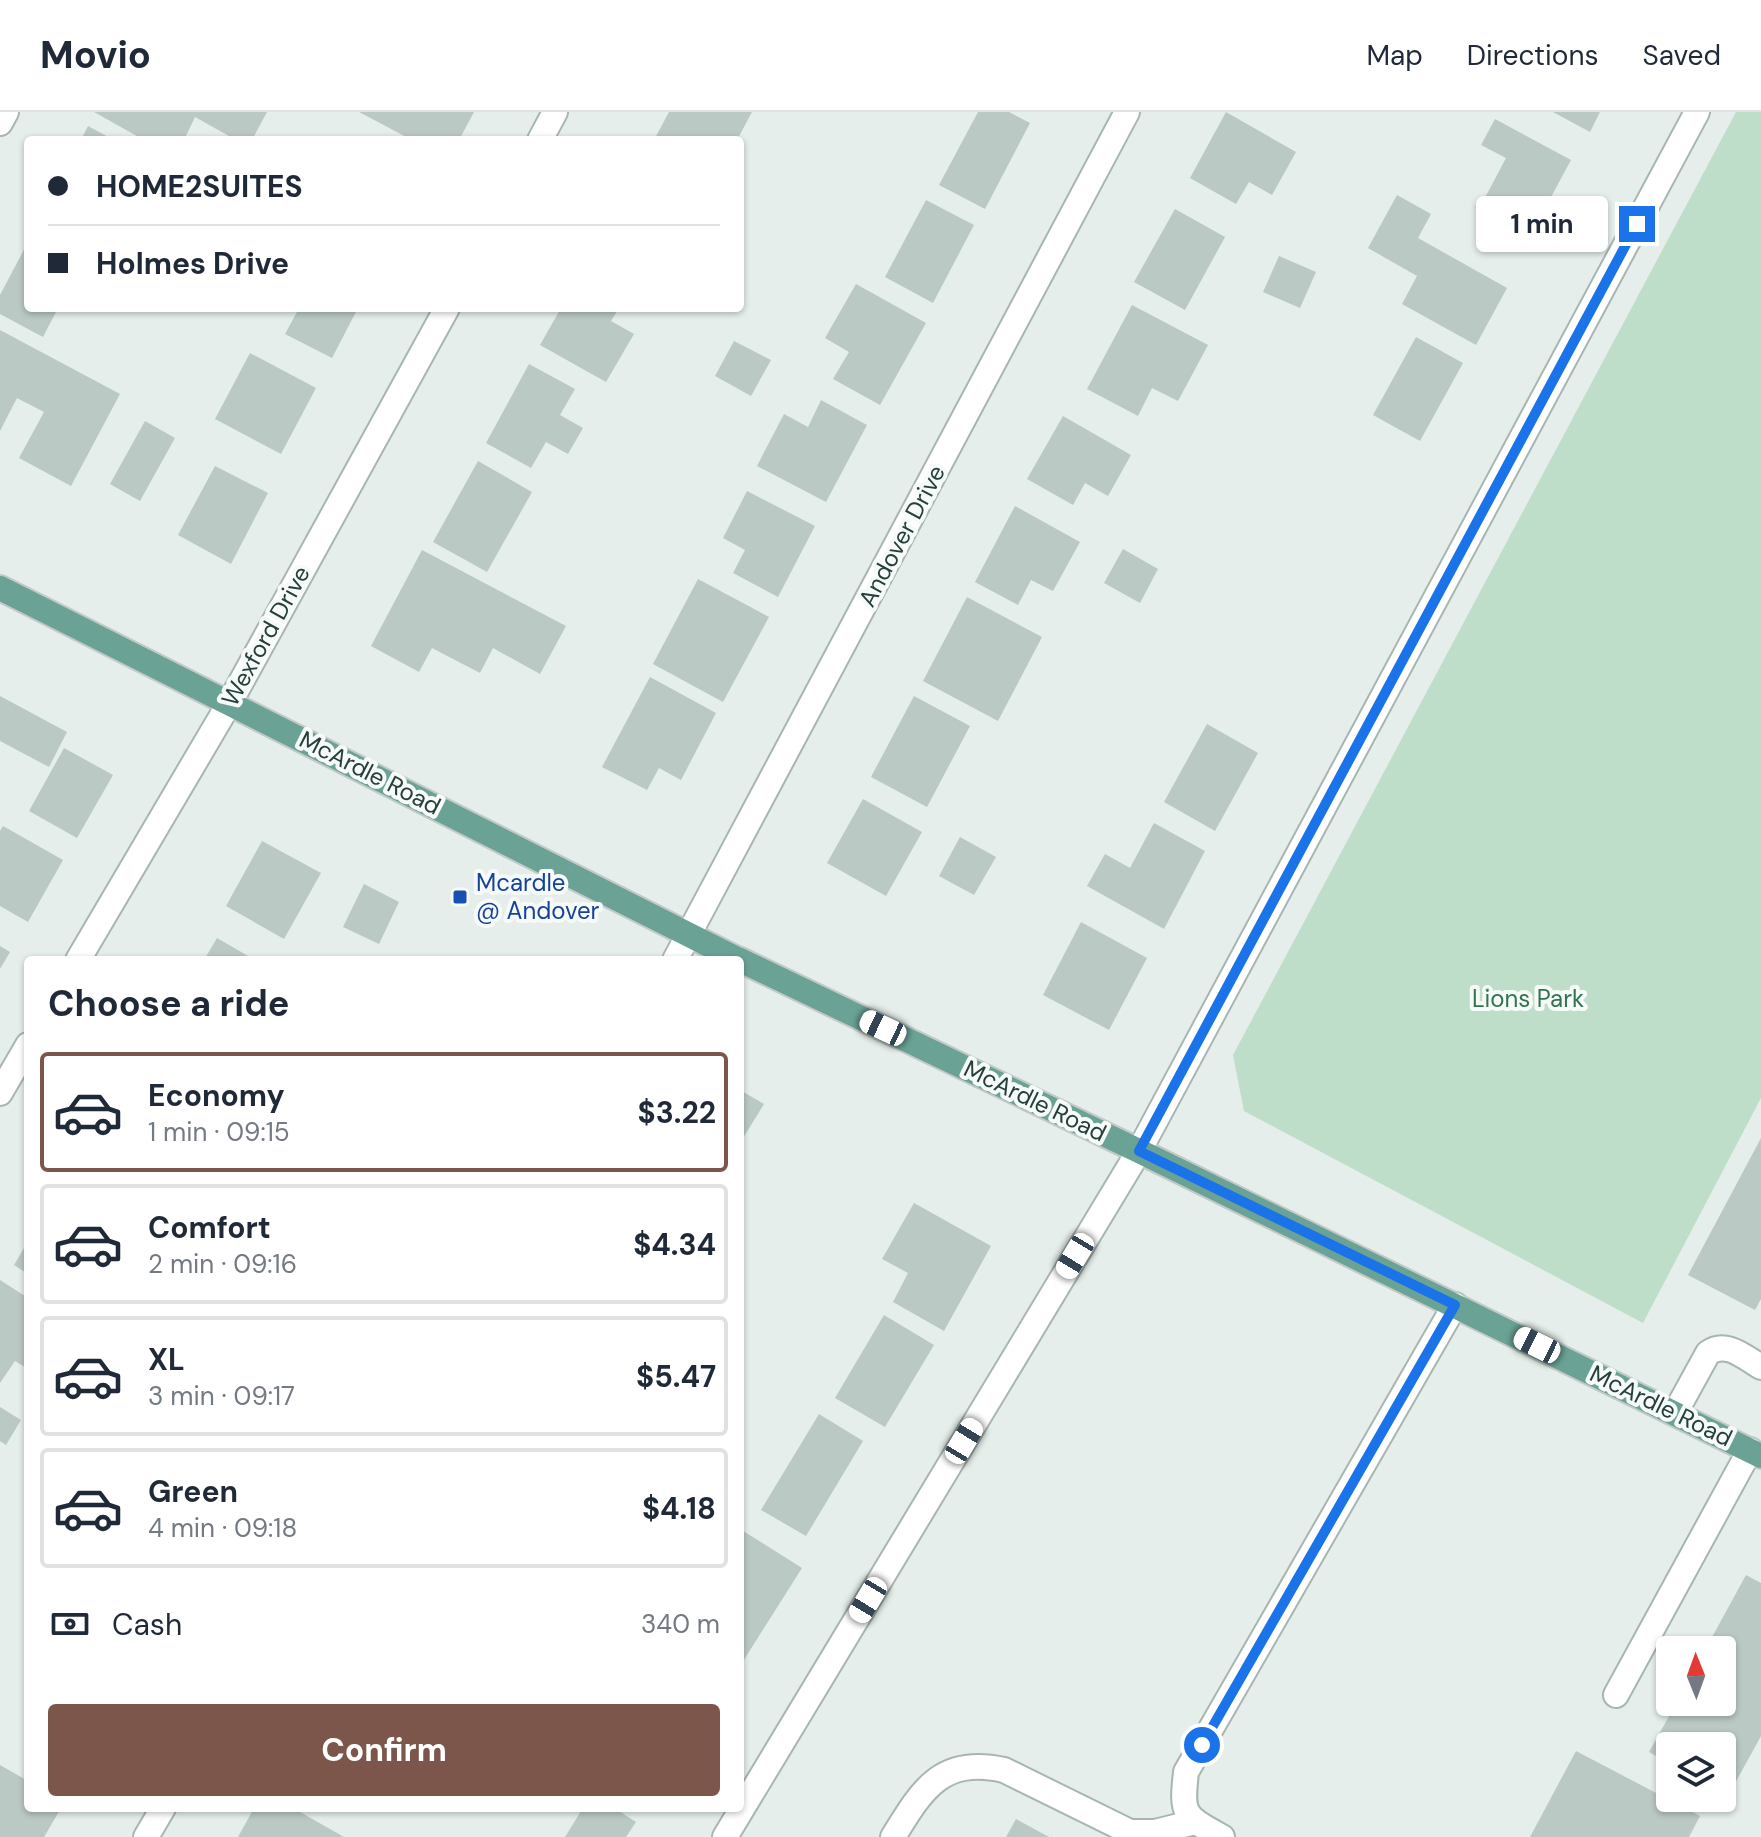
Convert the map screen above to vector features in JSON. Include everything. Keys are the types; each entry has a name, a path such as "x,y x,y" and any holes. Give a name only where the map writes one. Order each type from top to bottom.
{"main road":[{"name":"McArdle Road","path":"0,588 732,956"},
{"name":"McArdle Road","path":"744,962 1756,1453"}],"street":[{"path":"0,123 6,112"},
{"path":"542,136 555,112"},
{"name":"Andover Drive","path":"677,956 1127,112"},
{"path":"744,1806 1139,1151 1697,112"},
{"name":"Wexford Drive","path":"80,956 230,702 445,312"},
{"path":"0,1093 24,1052"},
{"path":"1222,1837 1195,1822 1183,1804 1186,1772 1455,1305"},
{"path":"1675,1413 1708,1353 1716,1347 1726,1347 1761,1367"},
{"path":"1616,1695 1756,1453"},
{"path":"893,1837 921,1793 951,1771 986,1766 1004,1770 1130,1832 1155,1832 1195,1822"},
{"path":"146,1837 161,1812"},
{"path":"725,1837 740,1812"}],"green space":[{"name":"Lions Park","path":"1736,112 1761,112 1761,1098 1643,1323 1244,1111 1233,1055"}],"building":[{"path":"94,112 267,112 254,136 229,136 195,117 186,136 137,136"},
{"path":"359,112 474,112 461,136 404,136"},
{"path":"669,112 752,112 739,136 656,136"},
{"path":"978,112 1009,112 1030,123 985,209 939,185"},
{"path":"1226,112 1296,152 1272,195 1249,182 1236,204 1190,178"},
{"path":"1553,112 1600,112 1590,132"},
{"path":"1495,119 1571,160 1530,236 1479,209 1506,158 1481,145"},
{"path":"88,126 107,136 83,136"},
{"path":"1397,195 1431,214 1418,238 1507,288 1476,345 1402,304 1417,276 1368,248"},
{"path":"926,200 974,225 933,303 885,277"},
{"path":"1175,209 1225,237 1185,310 1134,282"},
{"path":"24,250 24,312 56,312 43,337 0,314 0,295"},
{"path":"1279,256 1316,272 1300,308 1263,292"},
{"path":"856,284 926,323 880,405 833,379 849,352 825,338"},
{"path":"1132,305 1208,345 1178,401 1152,388 1138,416 1087,389"},
{"path":"297,312 356,312 332,358 285,334"},
{"path":"559,312 617,312 611,321 634,334 606,382 540,345"},
{"path":"0,330 120,394 71,486 19,458 44,412 17,398 0,431"},
{"path":"1416,337 1463,363 1420,441 1373,415"},
{"path":"734,341 771,360 751,396 715,376"},
{"path":"250,353 316,388 281,454 215,419"},
{"path":"529,364 575,389 560,415 583,428 568,454 546,442 531,468 486,443"},
{"path":"821,400 867,425 826,502 757,466 784,414 808,427"},
{"path":"1063,416 1131,455 1108,496 1085,483 1073,505 1027,479"},
{"path":"145,421 175,438 140,501 110,484"},
{"path":"478,461 532,492 487,572 433,542"},
{"path":"215,466 268,493 231,564 178,535"},
{"path":"747,491 815,526 778,597 733,573 745,550 723,538"},
{"path":"1015,506 1080,542 1053,591 1031,580 1018,605 975,582"},
{"path":"1123,549 1158,569 1140,603 1104,583"},
{"path":"422,550 566,626 540,674 493,648 480,673 432,648 419,672 371,646"},
{"path":"698,579 769,617 723,702 653,664"},
{"path":"967,597 1042,637 998,721 923,681"},
{"path":"650,677 716,713 681,780 659,768 647,790 602,767"},
{"path":"0,696 67,732 49,767 0,741"},
{"path":"914,696 970,726 927,807 871,777"},
{"path":"1207,724 1258,753 1215,831 1164,802"},
{"path":"64,748 113,775 77,838 29,811"},
{"path":"863,799 922,832 886,896 827,863"},
{"path":"1154,823 1205,851 1164,929 1087,886 1105,854 1130,868"},
{"path":"3,826 63,860 28,922 0,906 0,831"},
{"path":"960,837 996,857 974,895 939,876"},
{"path":"262,841 321,873 284,939 226,906"},
{"path":"364,884 399,902 379,944 343,927"},
{"path":"1081,922 1147,958 1109,1030 1043,995"},
{"path":"217,938 248,956 206,956"},
{"path":"0,946 10,952 0,969"},
{"path":"744,1092 764,1104 744,1136"},
{"path":"1761,1138 1761,1299 1755,1310 1688,1275"},
{"path":"914,1203 991,1246 944,1331 893,1302 908,1273 882,1259"},
{"path":"24,1248 24,1271 14,1265"},
{"path":"0,1280 24,1295 24,1367 15,1361 0,1383"},
{"path":"884,1315 934,1345 885,1427 835,1398"},
{"path":"0,1407 21,1420 6,1445 0,1441"},
{"path":"819,1414 863,1441 806,1536 761,1510"},
{"path":"744,1532 802,1568 744,1660"},
{"path":"1746,1575 1761,1583 1761,1736 1736,1781 1736,1732 1660,1732 1669,1716 1736,1716 1736,1636 1713,1636"},
{"path":"1656,1740 1656,1756 1649,1752"},
{"path":"1576,1751 1656,1793 1656,1812 1692,1812 1700,1816 1689,1837 1530,1837"},
{"path":"0,1765 24,1779 24,1812 59,1812 44,1837 0,1837"},
{"path":"252,1812 300,1812 344,1837 238,1837"},
{"path":"581,1812 620,1812 636,1822 626,1837 565,1837"},
{"path":"1016,1819 1049,1837 1006,1837"}],"place":[{"name":"Mcardle @ Andover","path":"460,897"}],"route":[{"path":"1202,1745 1455,1305 1139,1151 1637,224"}]}
